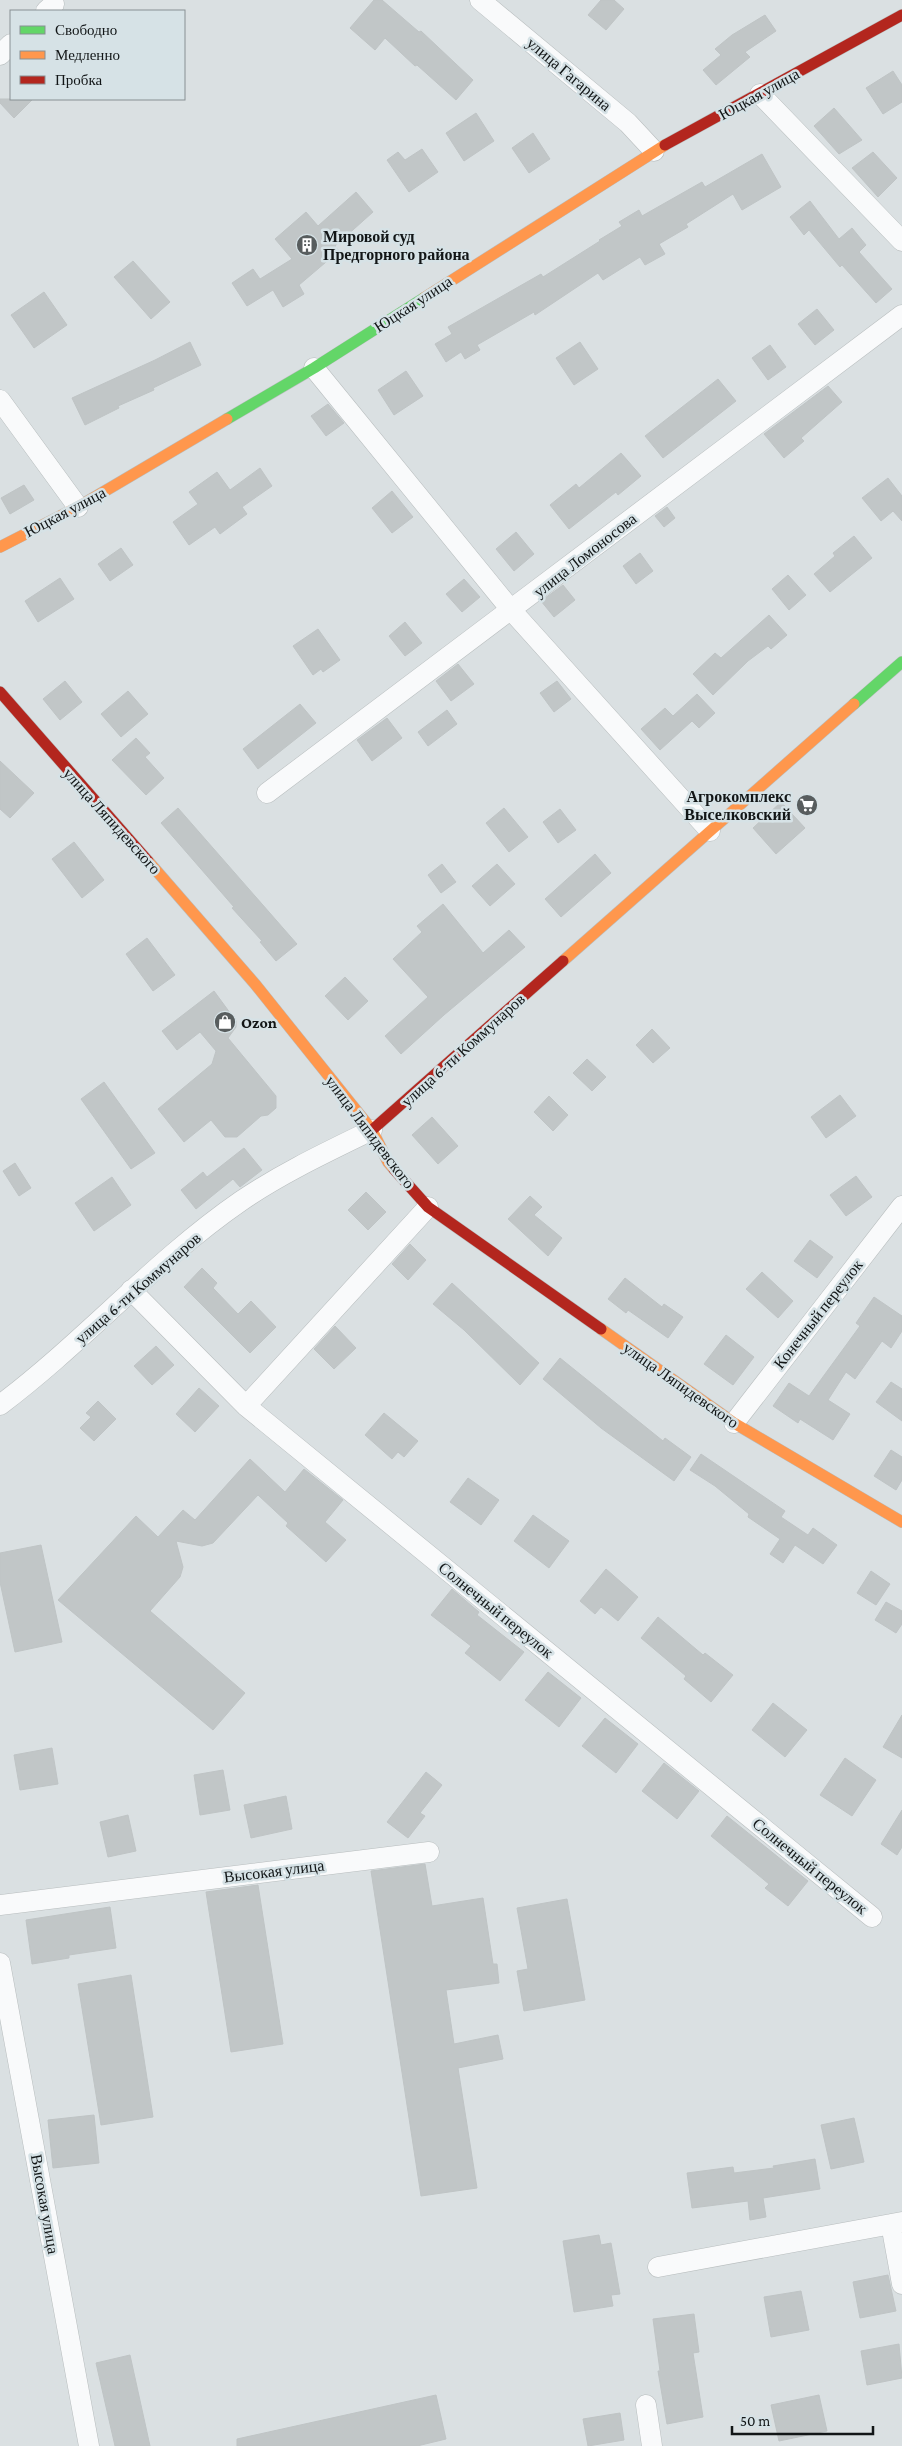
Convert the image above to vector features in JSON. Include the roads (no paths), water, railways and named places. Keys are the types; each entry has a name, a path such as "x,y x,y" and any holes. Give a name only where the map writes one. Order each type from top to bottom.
{"street":[{"name":"улица Гагарина","path":"480,0 628,123 654,151"},
{"name":"Юцкая улица","path":"0,546 78,507 314,368 654,151 902,16"},
{"path":"0,55 10,45"},
{"path":"760,94 902,241"},
{"name":"улица Ломоносова","path":"267,793 512,611 902,315"},
{"path":"314,368 512,611 710,831"},
{"path":"0,400 78,507"},
{"name":"улица 6-ти Коммунаров","path":"0,1405 22,1389 131,1290 240,1202 289,1171 372,1130 902,662"},
{"name":"улица Ляпидевского","path":"0,692 255,984 372,1130 388,1162 428,1207 734,1423 902,1522"},
{"name":"Конечный переулок","path":"734,1423 902,1206"},
{"path":"246,1406 428,1207"},
{"name":"Солнечный переулок","path":"131,1290 246,1406 872,1917"},
{"name":"Высокая улица","path":"0,1905 429,1852"},
{"name":"Высокая улица","path":"0,1963 90,2446"},
{"path":"658,2267 897,2223 902,2284"},
{"path":"646,2405 652,2446"}],"place":[{"name":"Мировой суд Предгорного района","path":"307,245"},
{"name":"Агрокомплекс Выселковский","path":"807,805"},
{"name":"Ozon","path":"225,1022"}]}
